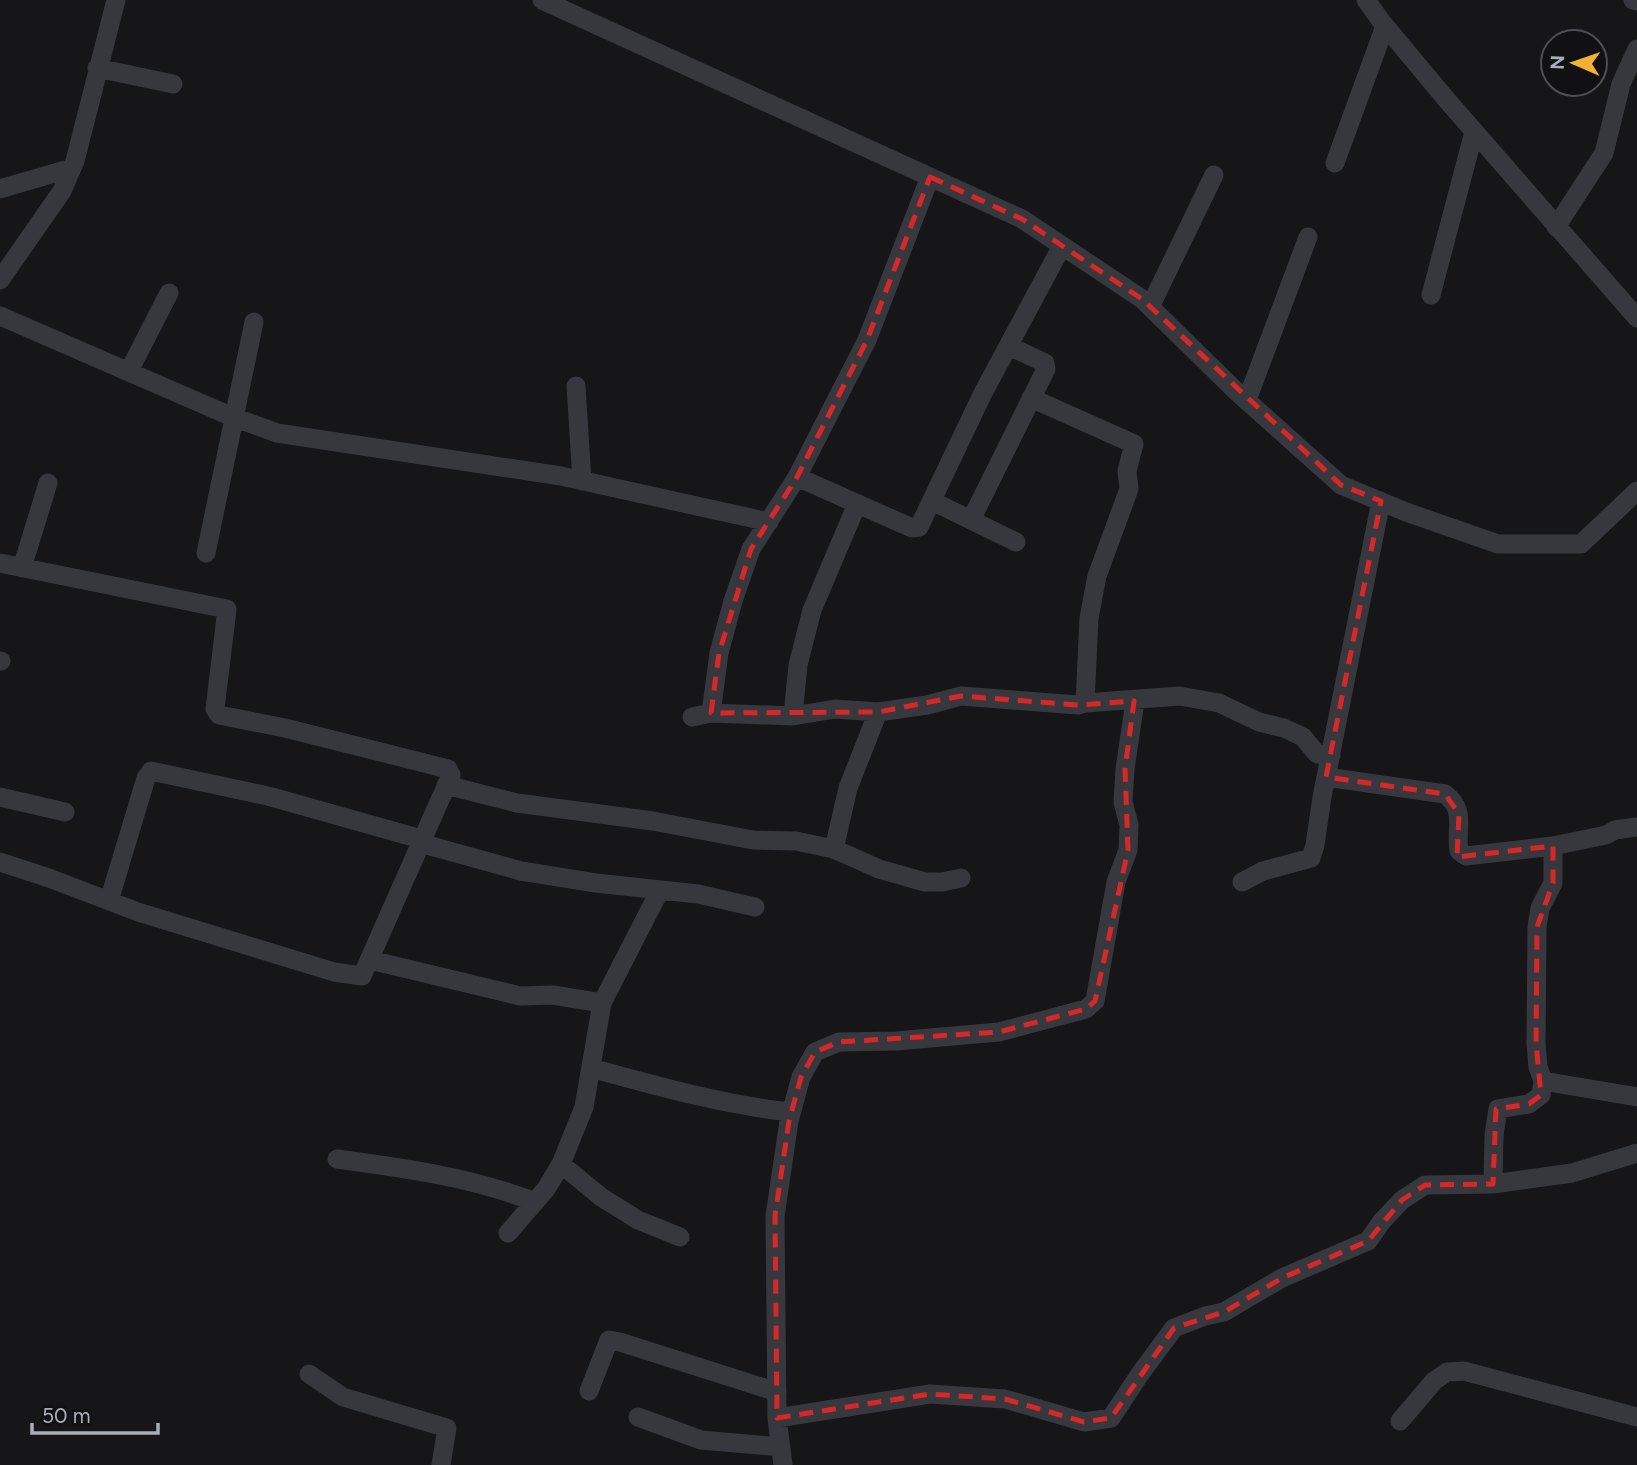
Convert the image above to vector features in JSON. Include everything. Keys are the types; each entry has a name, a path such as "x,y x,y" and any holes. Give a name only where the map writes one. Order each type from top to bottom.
{"street":[{"path":"0,280 62,191 72,168 116,0"},
{"path":"542,0 1022,219 1142,299 1341,485 1498,544 1581,544 1637,491"},
{"path":"1366,0 1474,132 1637,318"},
{"path":"1335,163 1385,26"},
{"path":"1556,227 1604,153 1622,84 1637,49"},
{"path":"97,68 173,84"},
{"path":"1432,295 1474,132"},
{"path":"0,189 72,168"},
{"path":"1150,307 1214,176"},
{"path":"711,713 719,653 751,549 797,477 867,340 930,177"},
{"path":"1247,400 1308,237"},
{"path":"797,477 912,528 919,527 983,393 1062,246"},
{"path":"129,371 169,293"},
{"path":"0,316 277,433 582,481 769,522"},
{"path":"206,553 232,416 254,322"},
{"path":"971,520 1046,369 1045,363 1009,346"},
{"path":"576,386 582,481"},
{"path":"1031,398 1134,444 1127,471 1129,489 1097,576 1089,618 1085,703"},
{"path":"22,568 48,483"},
{"path":"932,501 1016,542"},
{"path":"1242,882 1263,871 1311,858 1381,501"},
{"path":"793,716 798,665 812,610 858,504"},
{"path":"0,564 227,609 215,709 219,715 285,728 448,769 451,775 362,976 356,977 138,912 0,862"},
{"path":"691,717 711,713 793,716 835,709 878,712 927,705 961,696 1079,705 1180,696 1219,703 1259,722 1284,728 1303,737 1317,754 1331,755"},
{"path":"638,1417 701,1440 782,1456 777,1418 775,1216 791,1112 801,1077 815,1052 839,1042 895,1041 999,1032 1086,1009 1095,1001 1116,882 1128,850 1129,825 1124,802 1125,769 1135,701"},
{"path":"834,849 848,788 878,712"},
{"path":"109,901 146,778 151,771 158,770 268,796 521,871 596,883 698,894 755,907"},
{"path":"1326,777 1445,794 1453,800 1460,814 1459,851 1466,856 1553,846 1637,827"},
{"path":"446,785 517,803 653,821 752,840 796,841 834,849 879,869 925,882 961,878"},
{"path":"0,797 65,812"},
{"path":"1493,1184 1495,1116 1498,1109 1529,1104 1541,1095 1543,1082 1538,1067 1536,1043 1537,927 1540,908 1553,883 1553,846"},
{"path":"508,1233 535,1202 561,1164 584,1107 602,1003 660,890"},
{"path":"370,960 520,996 553,995 602,1003"},
{"path":"591,1068 692,1095 754,1108 791,1112"},
{"path":"1543,1082 1637,1097"},
{"path":"777,1418 930,1394 1005,1399 1084,1422 1111,1418 1174,1328 1224,1312 1282,1278 1368,1241 1402,1200 1425,1185 1493,1184 1572,1173 1637,1153"},
{"path":"337,1159 401,1167 480,1183 535,1202"},
{"path":"561,1164 601,1197 638,1220 680,1237"},
{"path":"589,1391 609,1340 777,1392"},
{"path":"1400,1421 1434,1381 1447,1372 1464,1371 1637,1417"},
{"path":"309,1374 344,1396 447,1428 441,1465"}],"highlighted area":[{"path":"930,177 1022,219 1142,299 1341,485 1381,501 1326,777 1445,794 1459,814 1457,857 1553,846 1553,883 1537,927 1536,1043 1541,1095 1529,1104 1496,1109 1493,1184 1425,1185 1402,1200 1368,1241 1282,1278 1224,1312 1174,1328 1111,1418 1084,1422 1005,1399 930,1394 777,1418 775,1216 789,1121 801,1077 815,1052 839,1042 999,1032 1086,1009 1095,1001 1128,850 1125,769 1134,701 1078,705 961,696 878,712 711,713 719,653 751,549 797,477 867,340"}]}
